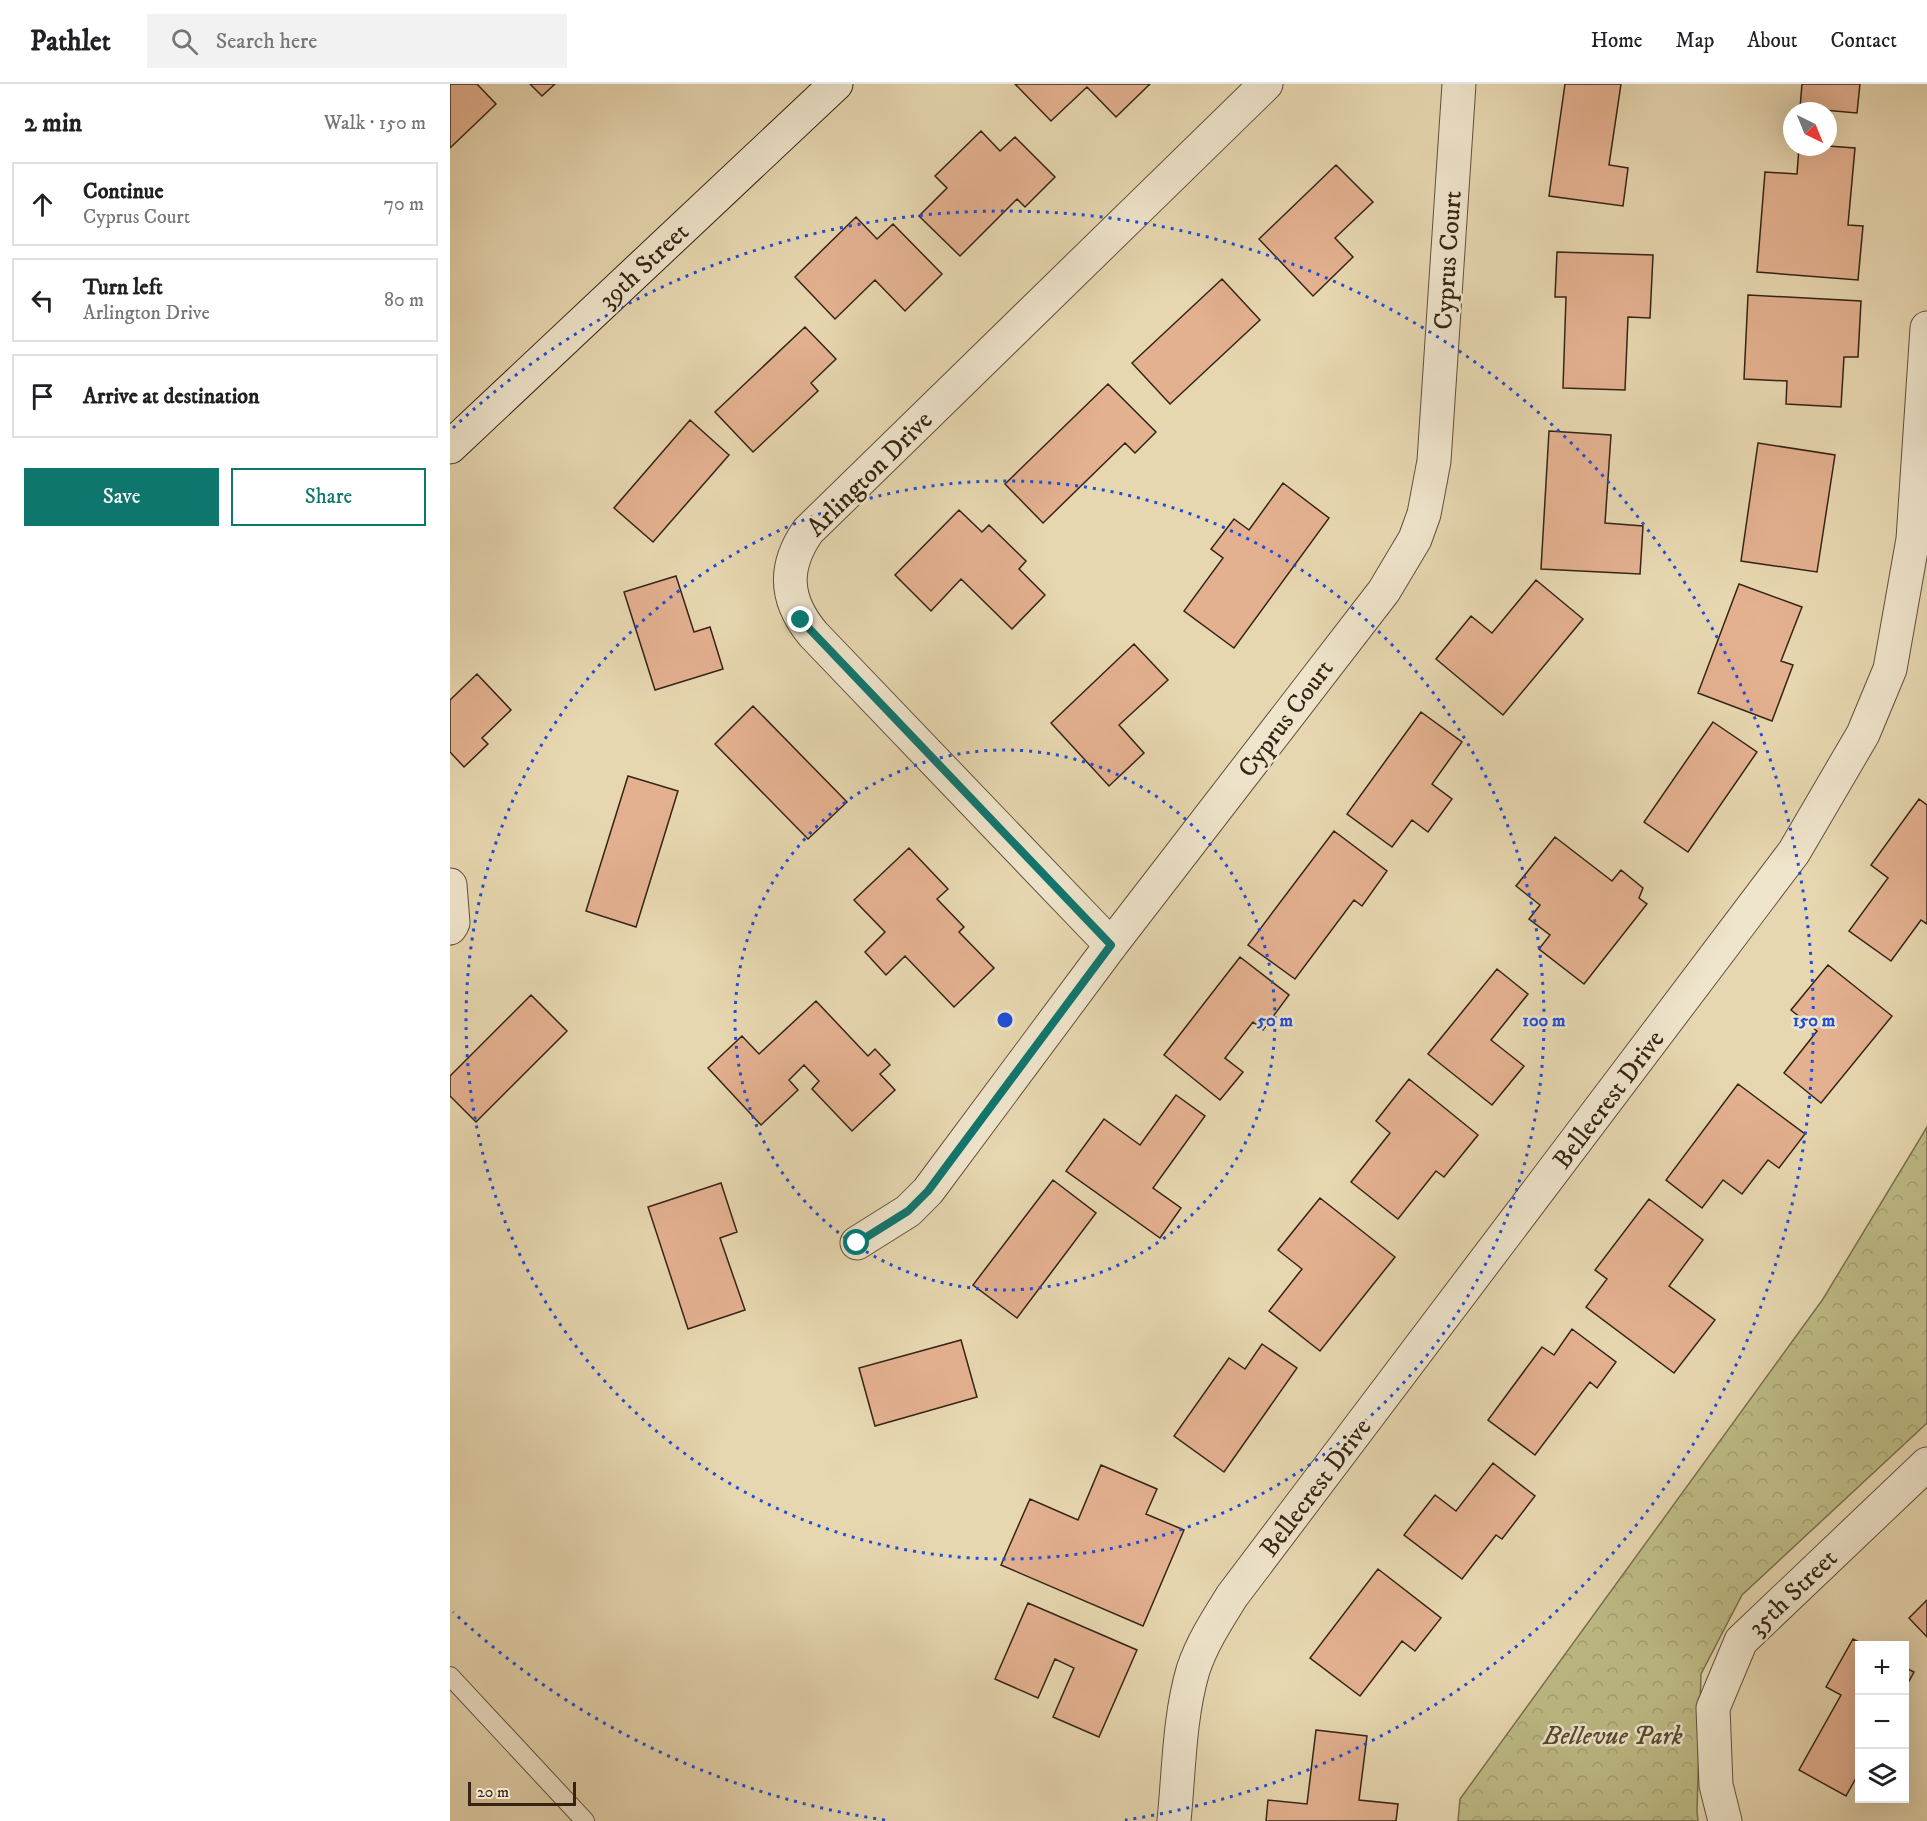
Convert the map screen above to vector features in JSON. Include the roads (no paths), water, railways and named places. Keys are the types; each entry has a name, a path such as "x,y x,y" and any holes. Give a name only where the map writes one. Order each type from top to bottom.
{"street":[{"name":"39th Street","path":"450,447 836,84"},
{"name":"Cyprus Court","path":"857,1243 908,1211 928,1191 1111,945 1384,591 1415,539 1424,514 1434,461 1459,84"},
{"name":"Arlington Drive","path":"1111,945 801,620 791,591 791,565 808,531 1260,86"},
{"name":"Bellecrest Drive","path":"1174,1821 1185,1703 1194,1669 1209,1632 1233,1596 1794,852 1863,734 1890,669 1913,539 1927,328"},
{"path":"450,885 453,923 450,928"},
{"name":"35th Street","path":"1725,1821 1716,1785 1713,1708 1741,1641 1927,1464"}],"lane":[{"path":"450,1676 585,1821"}],"park label":[{"name":"Bellevue Park","path":"1613,1735"}]}
